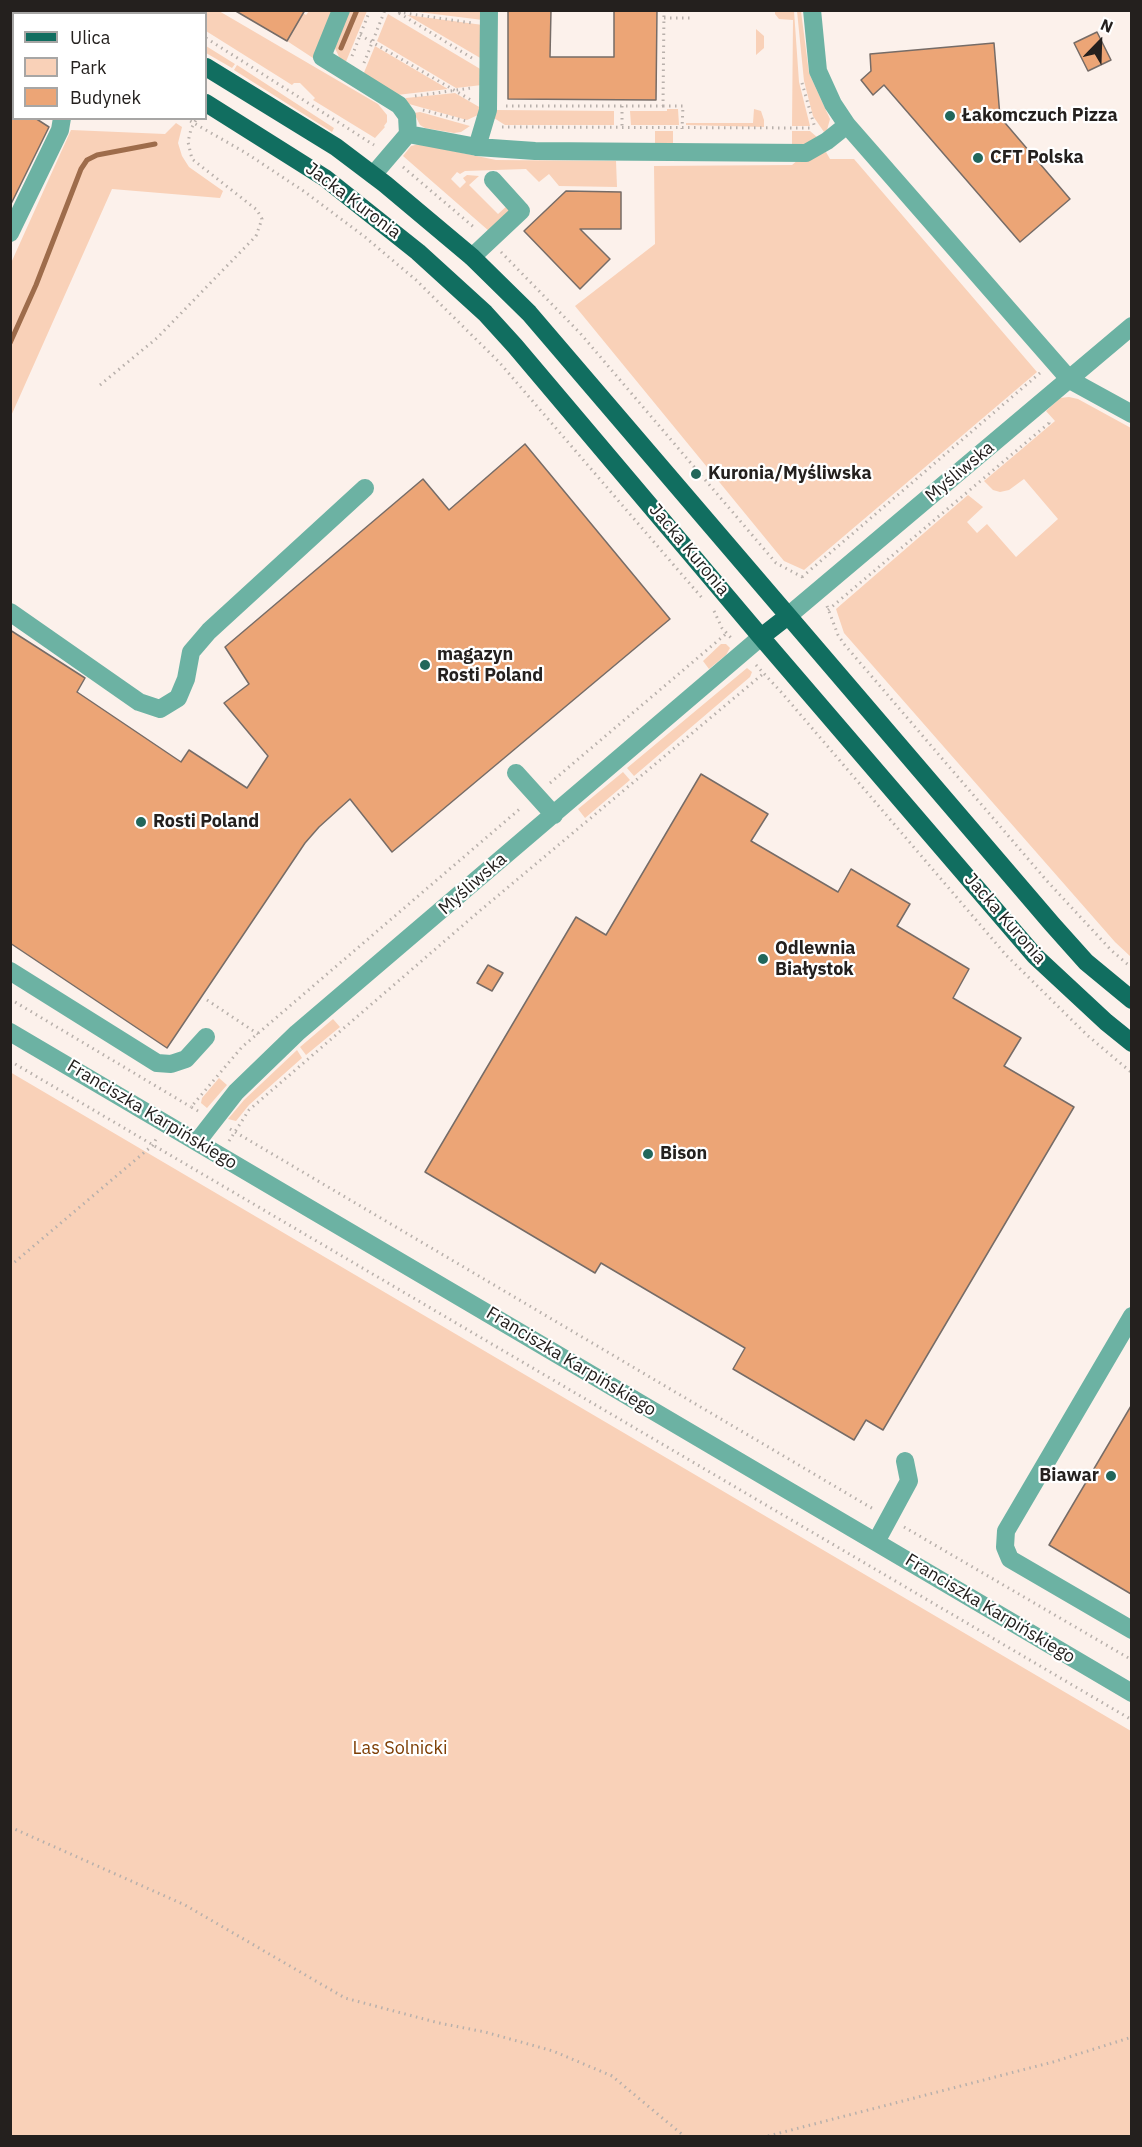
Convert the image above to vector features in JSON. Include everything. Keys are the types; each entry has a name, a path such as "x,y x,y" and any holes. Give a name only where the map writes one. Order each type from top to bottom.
{"main road":[{"name":"Jacka Kuronia","path":"207,68 336,147 373,175 423,214 472,257 529,313 1052,924 1086,962 1131,1000"},
{"name":"Jacka Kuronia","path":"207,104 325,177 418,252 485,314 515,346 1035,956 1131,1043"},
{"path":"761,637 788,616"}],"street":[{"path":"340,10 322,57 397,105 407,116 408,134 373,175"},
{"path":"812,10 818,71 833,104 847,125 1050,360 1070,380 1131,414"},
{"path":"477,147 490,114 487,67 489,18"},
{"path":"10,233 60,130 62,120"},
{"path":"408,134 477,147 535,151 806,153 827,141 847,125"},
{"path":"472,257 520,211 493,180"},
{"name":"Myśliwska","path":"788,616 1070,380 1131,326"},
{"path":"10,612 140,702 159,709 178,698 186,679 191,651 203,638 364,488"},
{"name":"Myśliwska","path":"196,1142 236,1092 297,1033 761,637"},
{"path":"516,773 554,815"},
{"path":"10,971 157,1063 171,1064 186,1059 206,1037"},
{"name":"Franciszka Karpińskiego","path":"10,1032 1131,1693"},
{"path":"1131,1316 1006,1531 1005,1547 1010,1559 1131,1630"},
{"path":"876,1542 909,1481 905,1461"}],"path":[{"path":"351,75 360,35 370,10"},
{"path":"351,75 372,42 385,10"},
{"path":"663,106 664,10"},
{"path":"395,11 489,18"},
{"path":"395,11 487,67"},
{"path":"664,18 694,18"},
{"path":"360,35 455,90 490,114 622,106 683,106 682,129"},
{"path":"397,105 455,90 488,86"},
{"path":"397,105 622,128 814,128"},
{"path":"622,106 622,128"},
{"path":"189,120 246,153 305,192 365,237 416,280 499,362"},
{"path":"100,385 165,329 256,236 262,219 257,210 192,159 188,142 196,120"},
{"path":"802,577 1037,377 1040,369 1050,360"},
{"path":"828,610 844,644 1047,881 1111,950 1131,968"},
{"path":"191,1107 242,1047 727,633"},
{"path":"209,1177 220,1155 249,1110 476,914 764,673"},
{"path":"10,999 1131,1660"},
{"path":"207,1000 258,1034"},
{"path":"10,1061 1131,1720"},
{"path":"10,1266 153,1145 165,1122"},
{"path":"10,1827 185,1905 345,1998 553,2051 612,2076 684,2136"},
{"path":"768,2136 1053,2062 1131,2037"}],"green space":[{"path":"173,11 219,11 378,104 387,115 385,127 375,138 313,100 315,98 300,83 292,85 207,32 207,12"},
{"path":"309,11 333,11 313,58 287,41 303,13 306,15"},
{"path":"346,11 367,11 345,64 334,46"},
{"path":"410,11 483,11 483,20"},
{"path":"775,11 794,11 799,82 810,126 792,126 793,20 779,19"},
{"path":"797,11 801,11 809,73 830,119 827,130 824,132 813,116 804,81"},
{"path":"388,14 482,70 482,85 456,88 377,41"},
{"path":"407,15 483,25 482,59"},
{"path":"756,29 764,36 764,48 756,55"},
{"path":"375,46 448,89 397,95 363,75"},
{"path":"207,47 235,64 232,68 207,54"},
{"path":"237,65 334,128 332,132 234,70"},
{"path":"455,93 481,108 478,115 467,120 409,104 405,100 406,98"},
{"path":"667,109 678,109 679,125 631,125 630,111 667,111"},
{"path":"754,109 761,111 764,127 686,125 686,123 753,123"},
{"path":"497,110 614,111 614,125 505,125 494,118"},
{"path":"420,112 470,126 461,132 454,133 425,128 420,125 414,113"},
{"path":"176,123 182,127 178,143 182,156 189,167 223,191 220,198 112,189 11,416 11,263 71,130 165,134"},
{"path":"655,131 673,131 673,144 655,144"},
{"path":"792,131 810,131 818,138 808,144 792,144"},
{"path":"419,144 496,160 616,161 617,187 559,186 549,174 539,182 526,169 465,171 460,174 457,172 451,179 460,188 466,182 463,178 467,175 479,176 469,185 498,214 508,205 511,210 489,231 403,156 411,146"},
{"path":"826,152 830,159 854,159 1037,372 804,570 784,561 575,306 655,244 654,166 792,165 798,160"},
{"path":"1060,398 1078,399 1131,428 1131,957 1115,942 844,633 836,609 968,495 983,507 967,522 977,533 987,524 1016,557 1058,519 1024,479 1009,490 1000,492 993,490 984,481 1055,421 1046,411"},
{"path":"721,644 726,644 730,648 726,655 709,669 703,661"},
{"path":"747,668 752,672 750,677 634,776 627,768"},
{"path":"623,772 630,780 585,818 578,809"},
{"path":"333,1019 340,1027 306,1055 300,1047"},
{"path":"297,1050 302,1058 249,1105 236,1121 228,1119 244,1100"},
{"name":"Las Solnicki","path":"10,1072 1131,1731 1131,2136 11,2136"},
{"path":"219,1078 227,1085 207,1108 201,1103 202,1098"}],"building":[{"path":"234,10 305,10 287,41"},
{"path":"508,10 551,10 550,57 614,57 614,10 657,10 656,100 508,99"},
{"path":"1097,32 1111,60 1088,71 1074,43"},
{"path":"994,43 1000,117 1070,199 1020,242 884,85 873,95 861,80 871,71 870,54"},
{"path":"10,118 12,120 38,120 49,127 10,206"},
{"path":"566,191 621,192 621,229 580,229 610,259 580,289 524,231"},
{"path":"525,444 670,619 392,852 350,799 305,843 167,1048 10,943 10,630 85,678 77,692 181,762 189,750 247,788 268,756 224,703 249,684 225,647 423,479 449,510"},
{"path":"701,774 768,814 751,841 838,892 851,869 910,904 897,926 969,969 953,998 1021,1038 1004,1066 1074,1107 883,1430 866,1420 854,1440 733,1369 745,1348 601,1263 595,1273 425,1172 576,917 606,935"},
{"path":"488,965 503,973 492,991 477,983"},
{"name":"Biawar","path":"1131,1406 1131,1594 1049,1545"}],"waterway":[{"path":"341,48 357,10"},
{"path":"10,343 36,285 81,169 87,160 97,155 155,144"}],"place":[{"name":"Łakomczuch Pizza","path":"950,116"},
{"name":"CFT Polska","path":"978,158"},
{"name":"Kuronia/Myśliwska","path":"696,474"},
{"name":"magazyn Rosti Poland","path":"425,665"},
{"name":"Rosti Poland","path":"141,822"},
{"name":"Odlewnia Białystok","path":"763,959"},
{"name":"Bison","path":"648,1154"},
{"name":"Biawar","path":"1111,1476"}]}
